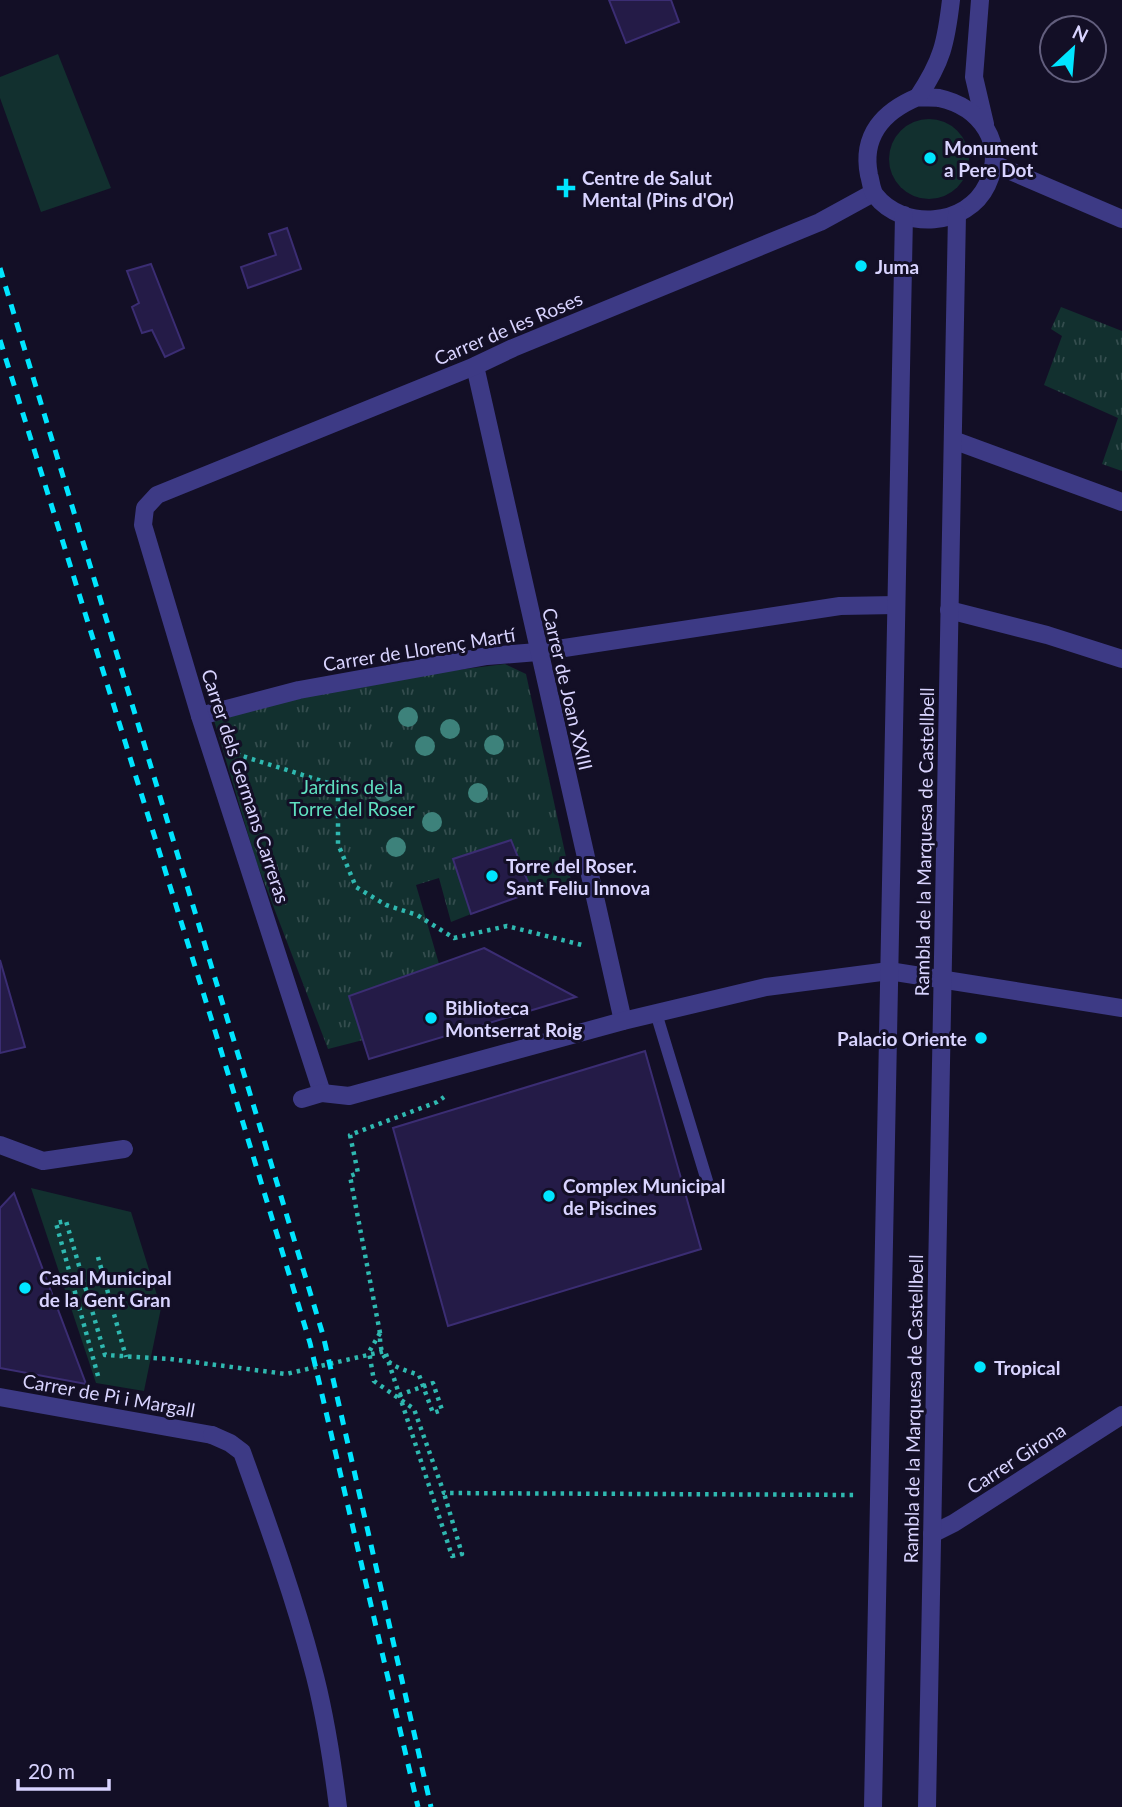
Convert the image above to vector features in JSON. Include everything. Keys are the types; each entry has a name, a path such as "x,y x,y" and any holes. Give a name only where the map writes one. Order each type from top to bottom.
{"street":[{"path":"918,97 936,71 942,54 951,0"},
{"path":"980,0 974,77 985,124 993,142 993,164 987,184 976,202 957,214 941,219 919,220 904,215 888,207 873,192 868,169 869,146 877,126 897,106 918,97 939,98 967,109 985,124"},
{"path":"993,164 1122,219"},
{"name":"Carrer de les Roses","path":"157,495 820,222 873,192"},
{"name":"Rambla de la Marquesa de Castellbell","path":"927,1807 957,214"},
{"name":"Rambla de la Marquesa de Castellbell","path":"873,1807 904,215"},
{"name":"Carrer de Joan XXIII","path":"475,366 623,1021"},
{"path":"953,440 1122,502"},
{"name":"Carrer dels Germans Carreras","path":"157,495 145,508 143,526 200,716 322,1093"},
{"name":"Carrer de Llorenç Martí","path":"200,716 299,690 487,656 538,653 840,606 896,606"},
{"path":"949,610 1047,635 1122,659"},
{"path":"302,1099 322,1093 349,1096 623,1021 766,987 889,971 1122,1008"},
{"path":"0,1145 43,1161 124,1149"},
{"name":"Carrer de Pi i Margall","path":"0,1397 212,1435 242,1452 289,1584 313,1667 327,1732 338,1807"},
{"name":"Carrer Girona","path":"932,1534 954,1523 1122,1415"}],"lane":[{"path":"656,1013 708,1184"}],"path":[{"path":"233,747 239,755 338,786 338,844 356,887 386,905 417,915 454,938 507,926 583,945"},
{"path":"399,1395 433,1383 442,1410 433,1412 419,1375 395,1367 385,1359 380,1350 380,1334 351,1175 358,1173 350,1135 437,1102 450,1092"},
{"path":"98,1376 56,1223 66,1221 105,1355 170,1359 286,1374 385,1351 399,1395 452,1556 463,1554 414,1409 374,1381 369,1352 380,1334"},
{"path":"98,1257 126,1357"},
{"path":"444,1493 863,1495"}],"green space":[{"path":"58,54 111,188 41,212 0,98 0,77"},
{"path":"929,119 944,122 957,131 966,144 969,159 966,174 957,187 944,196 929,199 914,196 901,187 892,174 889,159 892,144 901,131 914,122"},
{"path":"1061,307 1122,331 1122,471 1102,464 1118,418 1044,385 1062,336 1051,329"},
{"name":"Jardins de la Torre del Roser","path":"505,664 526,674 571,880 532,892 511,841 454,859 471,914 451,922 439,878 416,885 439,964 350,996 363,1040 328,1049 256,861 213,717 303,694 409,676"},
{"path":"31,1188 131,1212 161,1308 144,1391 96,1383"}],"building":[{"path":"609,0 671,0 679,22 626,43"},
{"path":"287,228 301,269 248,288 241,267 276,255 269,234"},
{"path":"151,264 184,348 165,357 152,330 142,333 132,307 139,303 127,271"},
{"name":"Torre del Roser. Sant Feliu Innova","path":"511,840 532,892 471,914 453,859"},
{"name":"Biblioteca Montserrat Roig","path":"484,948 576,997 369,1059 349,996"},
{"path":"0,960 25,1047 0,1053"},
{"name":"Complex Municipal de Piscines","path":"645,1051 701,1249 448,1326 393,1128"},
{"name":"Casal Municipal de la Gent Gran","path":"14,1193 86,1384 0,1368 0,1208"}],"railway":[{"path":"0,268 323,1335 431,1807"},
{"path":"0,340 310,1343 418,1807"}],"place":[{"name":"Monument a Pere Dot","path":"930,158"},
{"name":"Centre de Salut Mental (Pins d'Or)","path":"566,188"},
{"name":"Juma","path":"861,266"},
{"name":"Torre del Roser. Sant Feliu Innova","path":"492,876"},
{"name":"Biblioteca Montserrat Roig","path":"431,1018"},
{"name":"Palacio Oriente","path":"981,1038"},
{"name":"Complex Municipal de Piscines","path":"549,1196"},
{"name":"Casal Municipal de la Gent Gran","path":"25,1288"},
{"name":"Tropical","path":"980,1367"}]}
